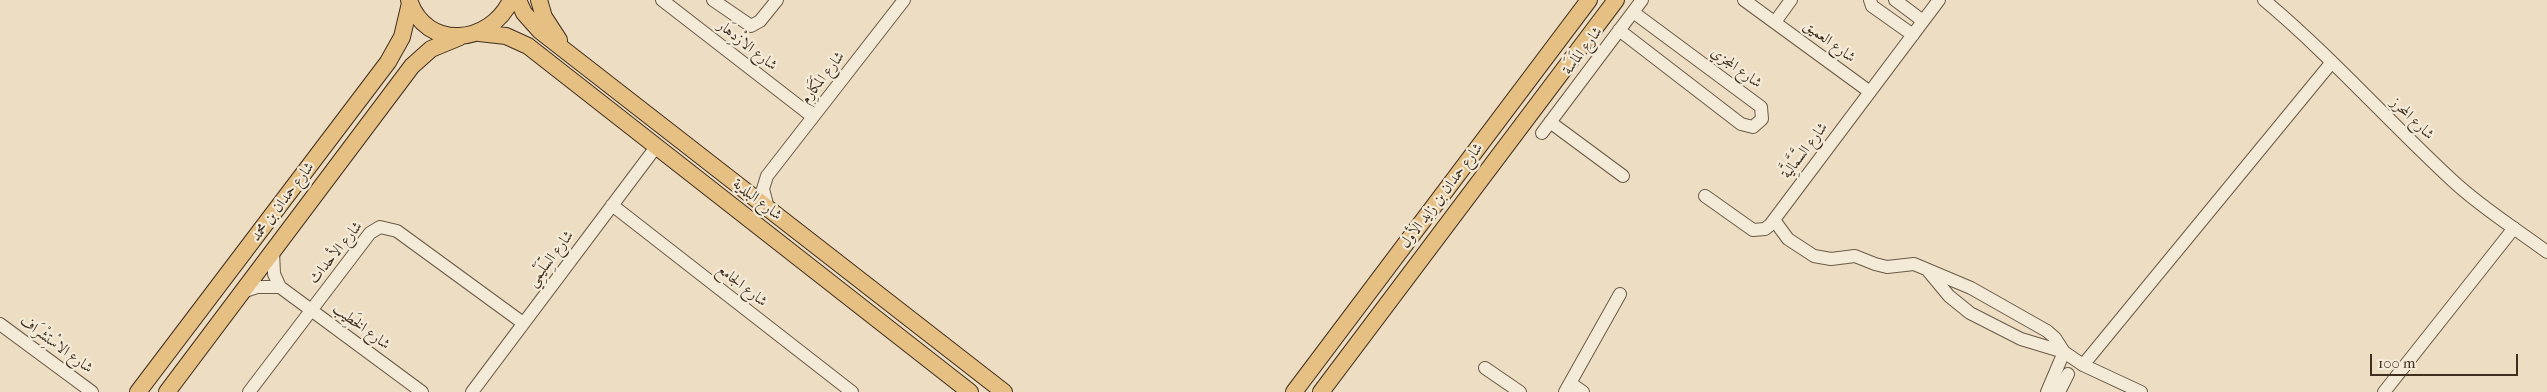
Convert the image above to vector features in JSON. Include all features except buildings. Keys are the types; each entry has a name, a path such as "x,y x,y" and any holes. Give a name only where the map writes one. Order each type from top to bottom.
{"main road":[{"path":"410,2 416,14 430,27 447,35 460,36 479,33 499,20 511,0"},
{"name":"شارع البلدية","path":"518,0 531,22 567,52 1004,392"},
{"path":"539,0 549,26 567,52"},
{"name":"شارع حمدان بن زايد الأول","path":"1294,392 1589,0"},
{"name":"شارع حمدان بن زايد الأول","path":"1321,392 1616,0"},
{"name":"شارع حمدان بن محمد","path":"138,392 388,62 402,37 410,2"},
{"name":"شارع البلدية","path":"479,33 506,36 528,46 970,392"},
{"name":"شارع حمدان بن محمد","path":"167,392 412,66 431,49 460,36"}],"street":[{"name":"شارع الازْدِهَار","path":"662,0 812,117"},
{"path":"713,0 751,26 760,21 777,0"},
{"name":"شارع المَكَارِم","path":"767,176 904,0"},
{"name":"شارع المَاسَة","path":"1542,132 1642,0"},
{"name":"شارع العميق","path":"1744,0 1870,92"},
{"path":"1775,22 1791,0"},
{"path":"1870,0 1872,6 1913,35"},
{"path":"1894,0 1923,21"},
{"name":"شارع السَّمَّالِيَّة","path":"1706,196 1753,230 1765,229 1774,220 1939,0"},
{"name":"شارع المحرز","path":"2264,0 2306,35 2454,182 2547,252"},
{"name":"شارع المجزي","path":"1619,30 1741,124 1753,128 1759,124 1762,119 1760,106 1633,12"},
{"path":"2083,365 2332,62"},
{"path":"1550,122 1623,176"},
{"name":"شارع السِّلَيْمِي","path":"472,392 656,146"},
{"path":"735,182 748,183 767,176"},
{"path":"767,176 763,196 768,208"},
{"name":"شارع الجامع","path":"612,205 852,392"},
{"path":"1774,220 1788,238 1814,256 1831,259 1855,256 1881,266 1914,264 1971,288 2047,331 2055,338 2064,352"},
{"name":"شارع الأحداث","path":"250,392 370,233 386,227 397,231 523,323"},
{"path":"2384,392 2514,228"},
{"path":"242,292 257,286 280,287 274,274 272,251"},
{"path":"1928,271 1950,296 1970,313 2020,339 2064,352 2083,365 2141,392"},
{"name":"شارع الخَطِيب","path":"280,287 422,392"},
{"path":"1583,392 1568,388 1620,294"},
{"name":"شارع الاسْتِشْرَاف","path":"0,324 92,392"},
{"path":"2047,392 2064,352"},
{"path":"1486,368 1520,392"},
{"path":"2059,392 2068,374"}]}
